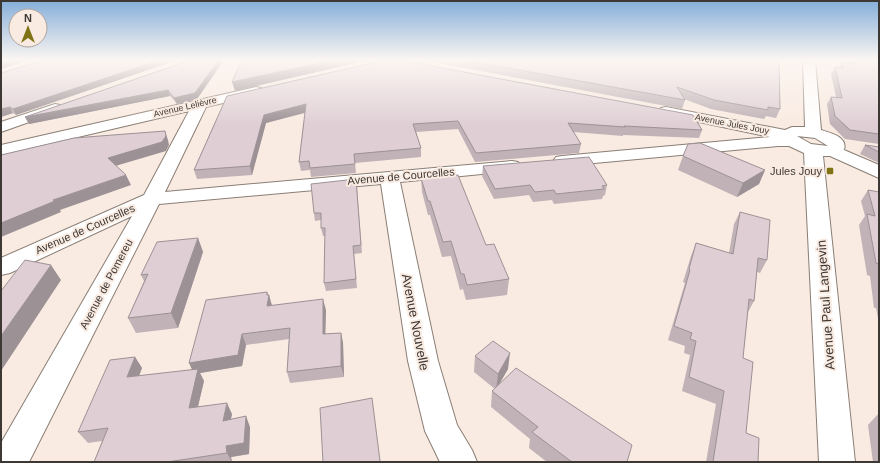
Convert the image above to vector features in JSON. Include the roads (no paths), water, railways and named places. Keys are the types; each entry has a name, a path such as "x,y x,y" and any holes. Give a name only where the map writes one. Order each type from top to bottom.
{"street":[{"name":"Avenue Paul Langevin","path":"810,82 813,130 811,142 814,155 837,462"},
{"name":"Avenue Lelièvre","path":"1,150 269,88"},
{"path":"1,127 68,104"},
{"name":"Avenue de Pomereu","path":"10,462 152,199 200,104"},
{"name":"Avenue Jules Jouy","path":"649,108 774,132 811,142 864,148"},
{"name":"Avenue de Courcelles","path":"1,267 152,199 778,141 811,142"},
{"path":"811,142 879,172"},
{"name":"Avenue Nouvelle","path":"390,178 423,362 442,431 459,462"}],"place":[{"name":"Jules Jouy","path":"830,171"}]}
